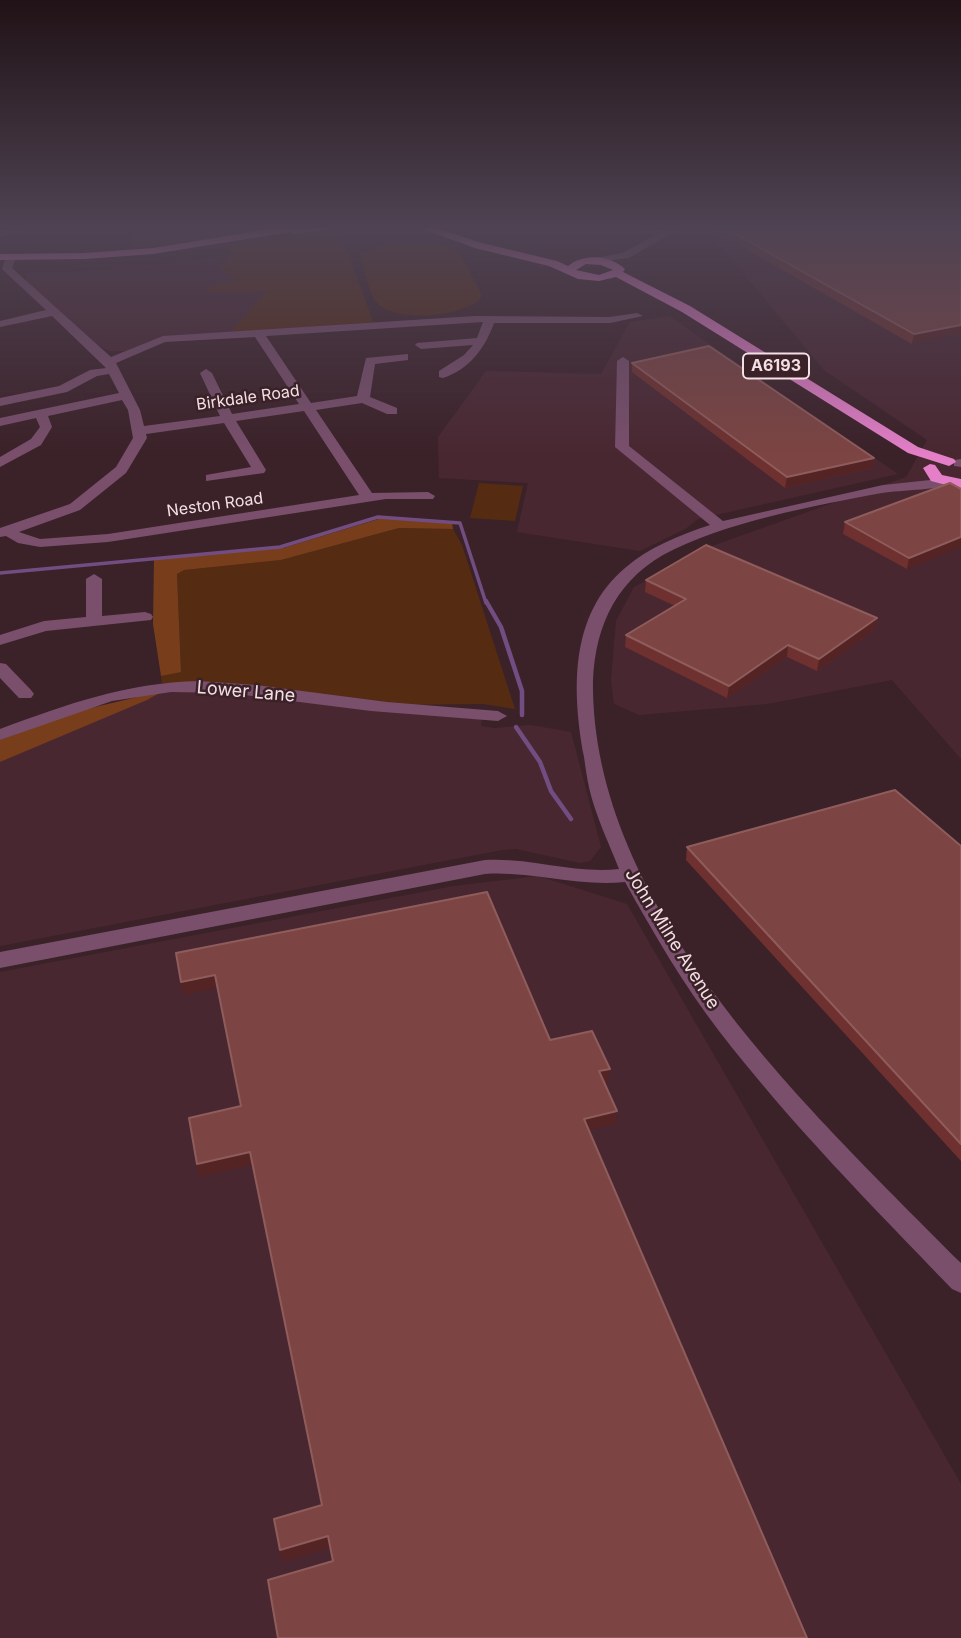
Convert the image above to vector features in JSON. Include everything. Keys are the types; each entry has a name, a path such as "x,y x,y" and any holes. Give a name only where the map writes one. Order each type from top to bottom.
{"highway":[{"name":"A6193","path":"669,302 913,450 958,462"},
{"name":"A6193","path":"913,450 924,474 958,483"},
{"name":"A6193","path":"924,474 936,463 958,462"}],"street":[{"path":"4,532 75,507 121,470 140,438 134,410 112,366 43,302"},
{"path":"0,324 53,312"},
{"path":"0,402 63,389 163,339 490,319 610,320 637,316"},
{"path":"443,374 472,358 490,319"},
{"path":"258,333 369,499"},
{"path":"421,345 482,341"},
{"path":"392,411 362,399 370,361 404,357"},
{"path":"623,361 622,447 720,526"},
{"path":"206,373 259,471 211,478"},
{"path":"0,422 126,395"},
{"name":"Birkdale Road","path":"139,431 362,399"},
{"path":"0,463 36,442 46,428 41,414"},
{"name":"John Milne Avenue","path":"924,474 720,526 667,547 630,572 606,597 596,614 589,633 583,691 589,751 599,790 630,875 702,992 747,1051 961,1281"},
{"name":"Neston Road","path":"4,532 23,540 40,542 108,538 386,495 428,496"},
{"path":"94,579 94,622"},
{"path":"1,637 44,626 145,617"},
{"path":"0,668 24,694"},
{"name":"Lower Lane","path":"0,735 119,695 166,688 223,686 388,708 438,709 491,718"},
{"path":"0,960 485,867 523,864 596,879 630,875"}],"shaded area":[{"path":"50,302 366,302 373,322 162,337 127,351 110,351 97,345"},
{"path":"257,302 366,302 373,322 231,332"},
{"path":"377,302 475,302 459,310 426,315 410,315 382,307"},
{"path":"768,302 961,302 961,759 892,680 767,704 639,715 614,704 611,680 616,621 634,587 712,546 906,477 927,440 824,370"},
{"path":"669,316 898,474 698,519 685,529 640,551 517,532 528,483 439,478 438,437 486,371 601,374 630,322"},
{"path":"479,483 523,486 515,521 470,518"},
{"path":"382,518 452,523 453,529 399,528 281,560 184,570 177,574 181,672 161,676 153,624 154,559 283,548"},
{"path":"399,528 453,529 462,545 515,709 483,704 398,705 227,683 162,683 161,676 181,671 177,574 183,570 281,560"},
{"path":"163,691 215,692 482,719 481,726 494,728 531,725 571,732 601,847 590,861 580,863 516,849 502,850 0,946 0,762"},
{"path":"163,691 0,762 0,740 74,712"},
{"path":"538,876 627,904 961,1484 961,1638 0,1638 0,972 454,886"}],"building":[{"path":"858,302 961,302 961,325 914,334"},
{"path":"709,346 874,458 787,477 632,363"},
{"path":"950,483 961,489 961,537 909,558 845,522"},
{"path":"706,545 877,618 819,659 788,645 729,686 626,635 686,599 646,580"},
{"path":"895,790 961,846 961,1144 687,847"},
{"path":"487,892 550,1040 592,1031 610,1069 599,1071 617,1111 584,1119 807,1638 278,1638 268,1580 333,1561 328,1536 280,1550 274,1519 322,1505 250,1152 197,1164 189,1118 241,1106 215,975 181,982 176,953"}],"waterway":[{"path":"0,573 280,547 378,517 460,523 486,603"},
{"path":"486,601 501,627 522,691 522,715"},
{"path":"516,727 540,762 551,791 571,819"}]}
